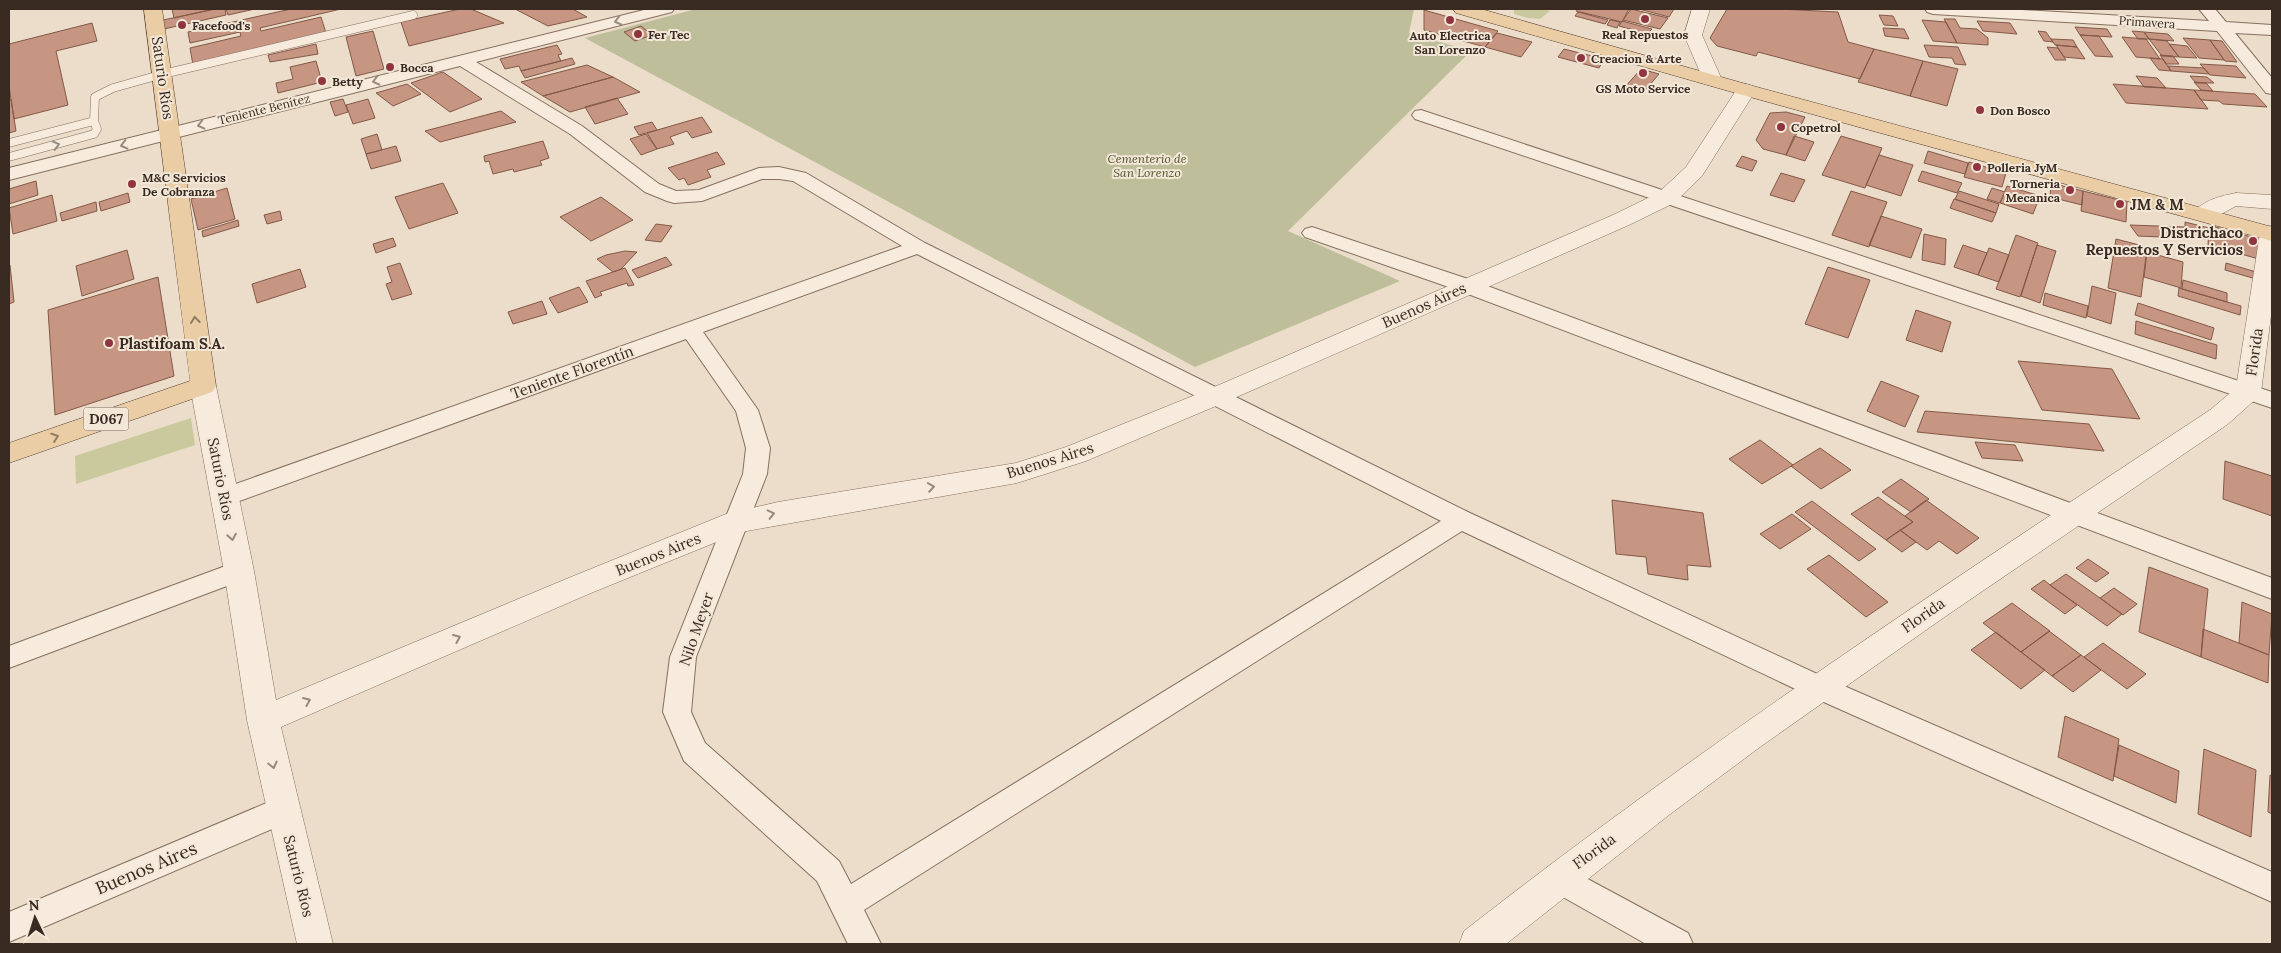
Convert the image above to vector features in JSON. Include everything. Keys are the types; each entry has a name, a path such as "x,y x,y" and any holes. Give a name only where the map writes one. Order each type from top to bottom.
{"main road":[{"name":"Saturio Ríos","path":"153,9 171,133 203,386"},
{"path":"1462,9 1746,90 2272,233"},
{"name":"D067","path":"9,453 203,386"}],"street":[{"name":"Teniente Benítez","path":"9,174 666,9"},
{"path":"1701,9 1693,35 1712,80"},
{"name":"Primavera","path":"1933,9 2272,30"},
{"path":"2207,9 2272,89"},
{"path":"462,60 576,130 652,188 674,197 702,195 759,174 779,173 799,177 918,247 1461,520 1818,687 2272,887"},
{"name":"Buenos Aires","path":"263,720 572,589 736,522 778,513 1017,473 1076,454 1214,397 1621,220 1666,198 1694,170 1746,90"},
{"path":"1421,115 2260,396"},
{"path":"2204,214 2220,203 2233,199 2272,202"},
{"path":"1312,233 1467,286 2272,589"},
{"name":"Florida","path":"1477,944 1558,878 1818,687 2023,545 2219,417 2260,396 2272,233"},
{"name":"Teniente Florentín","path":"225,498 918,247"},
{"name":"Nilo Meyer","path":"690,330 747,410 758,448 755,474 683,657 677,712 694,752 828,871 865,944"},
{"name":"Saturio Ríos","path":"203,386 239,572 263,720 315,944"},
{"path":"845,905 1461,520"},
{"path":"9,657 239,572"},
{"name":"Buenos Aires","path":"9,927 283,810"},
{"path":"1558,878 1677,944"}],"lane":[{"path":"9,157 94,134 97,129 94,121 95,97 113,88 163,74 414,15"},
{"path":"9,143 94,121"}],"green space":[{"name":"Cementerio de San Lorenzo","path":"696,9 1414,9 1409,33 1471,51 1288,231 1400,281 1195,367 585,38"},
{"path":"1514,9 1544,9 1550,11 1540,19 1514,14"},
{"path":"191,418 195,445 76,484 75,456"}],"building":[{"path":"172,9 213,9 174,18"},
{"path":"216,9 225,9 226,15 164,29 163,20"},
{"path":"226,9 255,9 228,15"},
{"path":"291,9 341,9 260,28 261,31 321,17 326,33 193,65 190,48 241,36 240,32 190,43 188,32"},
{"path":"460,9 471,9 504,23 409,46 401,22"},
{"path":"515,9 573,9 587,17 548,26"},
{"path":"1577,9 1629,9 1622,22 1576,11"},
{"name":"Real Repuestos","path":"1631,9 1668,18 1660,29 1623,20"},
{"path":"1639,9 1674,9 1669,17"},
{"path":"1727,9 1838,12 1848,42 1874,49 1860,79 1758,52 1756,56 1717,46 1710,38"},
{"path":"1424,10 1498,31 1485,47 1424,30"},
{"path":"1578,12 1608,20 1605,24 1575,16"},
{"path":"1879,15 1893,16 1898,26 1884,25"},
{"path":"1944,19 1955,19 1960,28 1977,29 1988,38 1988,45 1957,43"},
{"path":"1610,20 1620,22 1617,28 1607,25"},
{"path":"1922,20 1946,22 1957,43 1933,41"},
{"path":"1622,21 1652,29 1649,32 1640,32 1619,26"},
{"path":"1977,21 2010,23 2017,34 1983,31"},
{"path":"92,23 97,41 56,51 68,105 14,119 9,86 9,44"},
{"name":"Fer Tec","path":"641,26 652,35 635,41 624,32"},
{"path":"2075,27 2107,29 2112,37 2080,35"},
{"path":"1883,28 1904,29 1909,39 1885,36"},
{"path":"373,31 384,69 356,76 346,37"},
{"path":"2038,31 2046,32 2053,42 2044,41"},
{"path":"2132,31 2144,32 2149,39 2138,39"},
{"path":"2144,32 2168,34 2174,41 2149,39"},
{"path":"1497,33 1532,42 1521,57 1485,47"},
{"path":"2080,35 2099,36 2113,57 2095,56"},
{"path":"2122,37 2146,39 2160,59 2136,57"},
{"path":"2183,38 2210,40 2224,60 2199,58"},
{"path":"2051,39 2073,40 2077,47 2055,45"},
{"path":"2149,39 2167,41 2179,57 2162,56"},
{"path":"2210,40 2222,41 2237,62 2225,61"},
{"path":"316,44 318,54 270,62 268,55"},
{"path":"2169,44 2187,46 2197,58 2179,57"},
{"path":"557,45 562,54 558,55 561,61 521,71 519,66 505,69 500,59"},
{"path":"1924,45 1958,47 1966,65 1955,64 1952,58 1929,57"},
{"path":"2056,45 2077,47 2085,59 2064,57"},
{"path":"2047,47 2058,48 2066,60 2055,60"},
{"name":"Creacion & Arte","path":"1564,49 1604,59 1599,68 1558,57"},
{"path":"1874,49 1923,61 1910,96 1858,82"},
{"path":"2160,55 2173,56 2179,64 2166,64"},
{"path":"572,58 575,64 525,78 521,71"},
{"path":"2150,58 2163,59 2171,71 2159,70"},
{"path":"316,61 322,82 278,93 276,83 293,79 290,67"},
{"path":"1923,61 1958,69 1947,106 1910,96"},
{"path":"2200,64 2236,66 2246,78 2210,75"},
{"path":"587,65 613,77 543,96 521,82"},
{"path":"2168,66 2204,68 2209,74 2171,71"},
{"path":"1641,69 1659,74 1642,94 1624,88"},
{"path":"443,72 482,99 450,112 411,83"},
{"path":"2136,76 2157,78 2166,88 2144,87"},
{"path":"2190,76 2207,77 2214,83 2196,83"},
{"path":"613,77 640,92 570,112 543,96"},
{"path":"2194,82 2206,83 2213,91 2201,90"},
{"path":"407,84 421,94 393,106 376,93"},
{"path":"2113,84 2194,90 2208,109 2126,103"},
{"path":"2194,90 2255,94 2267,107 2223,104 2219,101 2201,100"},
{"path":"617,98 628,114 595,124 585,107"},
{"path":"11,99 16,131 9,133 9,100"},
{"path":"343,99 348,112 335,116 330,102"},
{"path":"368,99 375,118 353,124 346,105"},
{"path":"501,111 516,122 440,142 425,131"},
{"name":"Copetrol","path":"1786,112 1805,117 1786,155 1763,149 1756,140 1770,113"},
{"path":"702,117 712,132 692,138 687,131 670,137 674,144 657,149 647,133"},
{"path":"652,122 657,130 639,135 634,127"},
{"path":"377,134 382,150 366,154 361,139"},
{"path":"646,134 657,149 641,155 630,139"},
{"path":"1794,136 1814,142 1805,161 1786,155"},
{"path":"1841,136 1882,148 1865,188 1822,175"},
{"path":"543,141 549,158 540,161 542,165 514,172 513,169 493,174 489,161 485,162 484,156"},
{"path":"396,146 401,161 371,169 366,154"},
{"path":"1928,151 1968,163 1965,174 1924,163"},
{"path":"717,152 725,164 707,170 711,177 688,185 684,178 679,180 668,168"},
{"path":"1879,155 1913,165 1901,196 1866,185"},
{"name":"Copetrol","path":"1742,156 1757,161 1752,171 1736,166"},
{"path":"1969,162 2006,173 2002,187 1964,177"},
{"path":"1922,171 1962,183 1957,193 1918,181"},
{"path":"1781,173 1805,180 1794,202 1770,195"},
{"path":"36,181 38,195 9,204 9,189"},
{"path":"443,183 458,213 409,229 395,197"},
{"path":"2051,183 2083,191 2082,205 2050,197"},
{"path":"2007,186 2040,196 2033,214 2000,203"},
{"path":"227,188 235,219 198,230 191,199"},
{"path":"1992,188 2005,192 2000,203 1987,199"},
{"path":"1851,191 1887,202 1869,247 1832,235"},
{"path":"1959,191 1999,204 1996,213 1955,199"},
{"path":"2083,191 2127,202 2126,222 2081,211"},
{"path":"128,193 130,202 101,211 99,202"},
{"path":"52,195 57,221 13,234 9,208"},
{"path":"601,197 633,220 591,241 560,217"},
{"path":"1954,199 1996,213 1992,222 1950,208"},
{"path":"96,202 97,211 62,221 60,213"},
{"path":"280,211 282,220 267,224 264,215"},
{"path":"1881,216 1922,229 1911,258 1869,245"},
{"path":"238,220 239,226 203,237 202,231"},
{"path":"2185,222 2209,228 2208,239 2138,236 2130,225 2185,227"},
{"path":"656,224 672,226 661,242 645,240"},
{"path":"2209,225 2262,240 2259,259 2208,245"},
{"path":"1924,234 1946,239 1945,265 1922,260"},
{"path":"2016,235 2038,243 2020,297 1996,289"},
{"path":"393,238 396,246 376,253 373,244"},
{"path":"2116,239 2147,247 2141,297 2108,288"},
{"path":"1963,245 1987,253 1978,275 1954,267"},
{"path":"2037,245 2056,251 2040,303 2021,296"},
{"path":"1989,248 2009,255 1999,282 1978,275"},
{"path":"127,250 134,279 82,296 76,266"},
{"path":"625,251 637,252 621,269 613,272 597,259 606,255"},
{"path":"2147,252 2183,262 2181,288 2144,277"},
{"path":"666,257 672,265 638,278 632,270"},
{"path":"400,263 412,294 392,300 386,284 392,282 387,267"},
{"path":"2226,263 2256,272 2256,279 2225,270"},
{"path":"9,265 14,302 9,304"},
{"path":"1828,267 1870,280 1848,338 1805,324"},
{"path":"625,268 634,285 628,286 627,283 600,292 602,295 595,298 586,281"},
{"path":"300,269 306,287 257,303 252,284"},
{"name":"Plastifoam S.A.","path":"158,277 174,376 55,415 48,310"},
{"path":"2183,280 2227,293 2227,302 2182,289"},
{"path":"2092,286 2116,293 2111,324 2087,316"},
{"path":"579,287 588,302 558,313 549,298"},
{"path":"2179,288 2241,306 2240,315 2178,296"},
{"path":"2045,293 2088,306 2086,318 2043,305"},
{"path":"542,301 547,314 513,324 508,312"},
{"path":"2138,303 2214,328 2211,340 2135,315"},
{"path":"1916,310 1951,322 1942,352 1906,340"},
{"path":"2136,321 2217,345 2216,359 2135,334"},
{"path":"2018,361 2112,369 2140,419 2042,410"},
{"path":"1881,381 1919,396 1905,427 1867,411"},
{"path":"1925,411 2089,424 2104,451 1917,432"},
{"path":"1760,440 1793,465 1762,484 1729,459"},
{"path":"1975,442 2015,445 2023,461 1982,458"},
{"path":"1820,448 1851,470 1821,489 1791,466"},
{"path":"2225,461 2272,476 2272,516 2223,499"},
{"path":"1901,479 1929,499 1911,512 1882,492"},
{"path":"1878,497 1913,522 1886,540 1851,514"},
{"path":"1612,500 1703,513 1711,567 1687,565 1688,580 1648,574 1646,557 1616,554"},
{"path":"1926,500 1979,538 1957,554 1939,541 1927,550 1900,530 1913,522 1905,516"},
{"path":"1812,501 1876,549 1859,561 1795,512"},
{"path":"1792,514 1811,529 1780,549 1760,534"},
{"path":"1900,530 1916,542 1902,552 1886,540"},
{"path":"1829,555 1888,602 1866,617 1807,569"},
{"path":"2088,559 2109,573 2096,582 2076,568"},
{"path":"2149,567 2208,589 2201,657 2139,632"},
{"path":"2066,574 2122,614 2107,626 2050,585"},
{"path":"2044,580 2077,605 2065,614 2031,589"},
{"path":"2114,588 2137,604 2123,615 2100,598"},
{"path":"2242,602 2272,614 2269,655 2239,643"},
{"path":"2012,603 2050,631 2021,652 1983,623"},
{"path":"2203,629 2269,655 2268,683 2201,657"},
{"path":"2049,631 2081,655 2052,676 2021,652"},
{"path":"1996,632 2045,670 2021,689 1971,650"},
{"path":"2103,643 2146,674 2127,689 2084,657"},
{"path":"2081,655 2101,670 2073,692 2052,676"},
{"path":"2065,716 2119,739 2113,781 2058,757"},
{"path":"2119,745 2179,771 2176,803 2114,776"},
{"path":"2204,749 2256,770 2251,837 2198,814"},
{"path":"2270,775 2272,776 2272,814 2268,812"}],"place":[{"name":"Real Repuestos","path":"1645,19"},
{"name":"Auto Electrica San Lorenzo","path":"1450,20"},
{"name":"Facefood's","path":"182,25"},
{"name":"Fer Tec","path":"638,34"},
{"name":"Creacion & Arte","path":"1581,58"},
{"name":"Bocca","path":"390,67"},
{"name":"GS Moto Service","path":"1643,73"},
{"name":"Betty","path":"322,81"},
{"name":"Don Bosco","path":"1980,110"},
{"name":"Copetrol","path":"1781,127"},
{"name":"Polleria JyM","path":"1977,167"},
{"name":"M&C Servicios De Cobranza","path":"132,184"},
{"name":"Torneria Mecanica","path":"2070,190"},
{"name":"JM & M","path":"2120,204"},
{"name":"Districhaco Repuestos Y Servicios","path":"2253,241"},
{"name":"Plastifoam S.A.","path":"109,343"}]}
